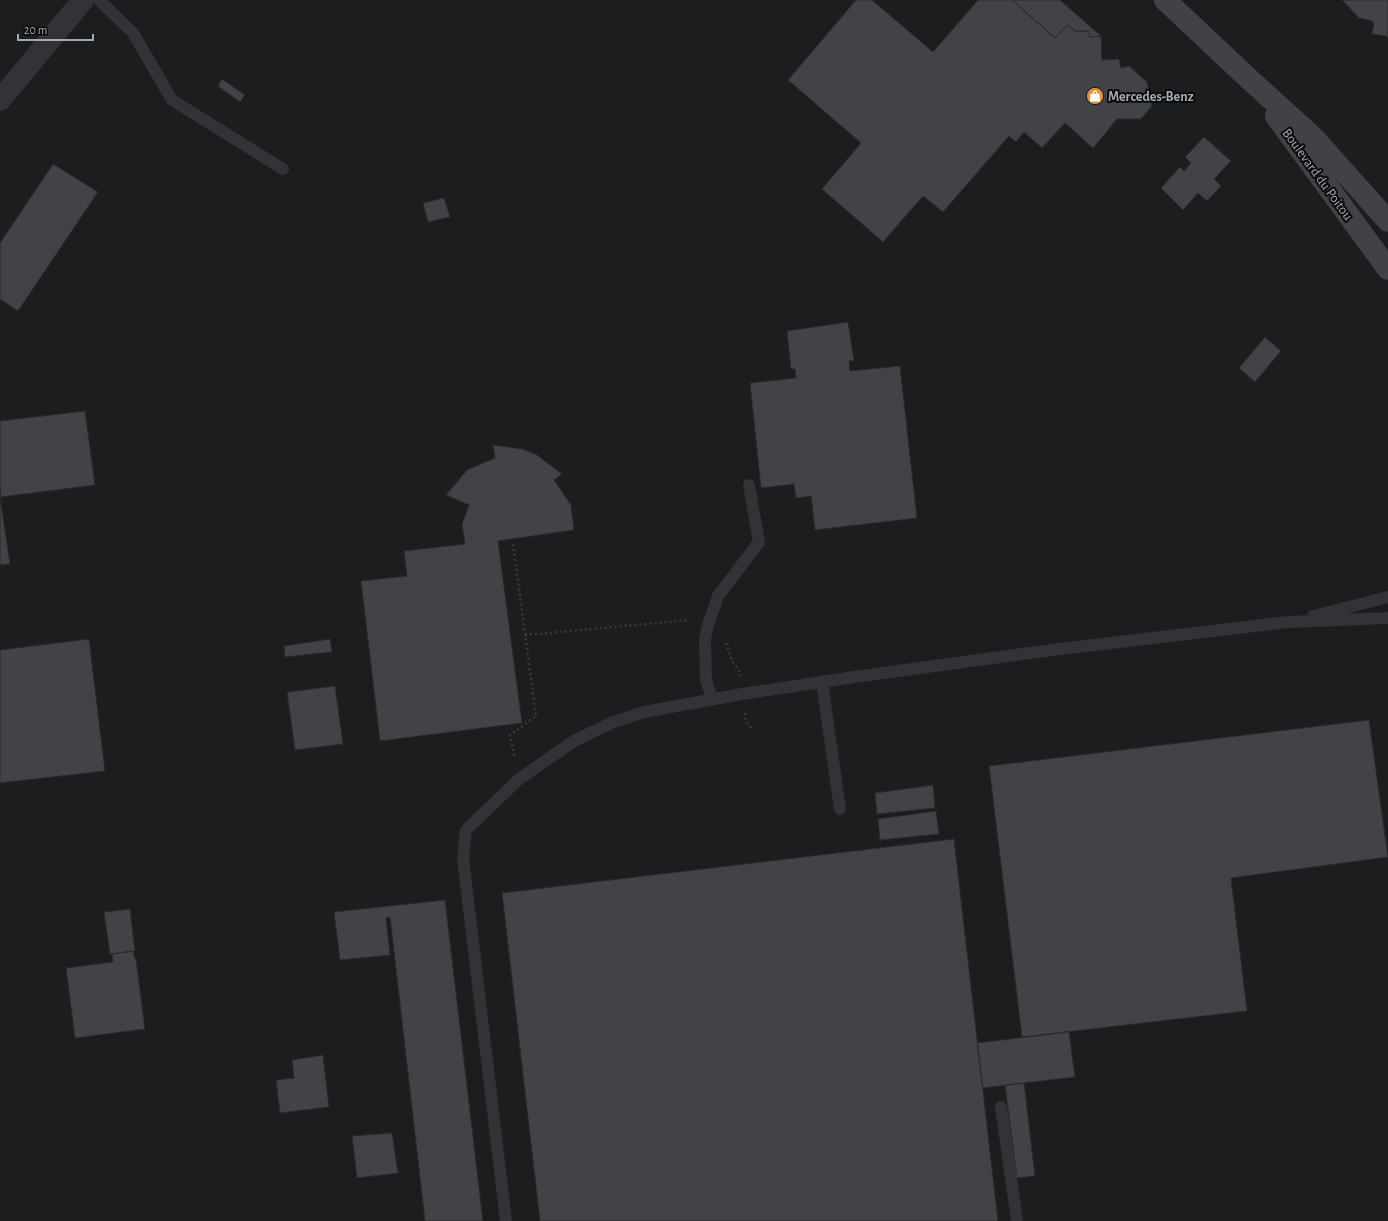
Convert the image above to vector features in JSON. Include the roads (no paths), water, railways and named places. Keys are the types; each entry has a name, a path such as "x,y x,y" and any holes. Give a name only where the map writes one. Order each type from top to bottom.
{"main road":[{"name":"Boulevard du Poitou","path":"1165,0 1314,138 1388,221"},
{"name":"Boulevard du Poitou","path":"1248,78 1388,269"}],"street":[{"path":"0,100 83,0"}],"lane":[{"path":"99,0 133,33 172,100 283,169"},
{"path":"712,699 706,680 705,646 707,628 718,596 759,542 749,485"},
{"path":"1288,622 1388,597"},
{"path":"506,1221 463,858 466,830 519,779 574,741 611,723 644,712 742,694 1044,651 1288,622 1388,618"},
{"path":"822,682 840,809"},
{"path":"1001,1107 1017,1221"}],"place":[{"name":"Mercedes-Benz","path":"1095,96"}]}
